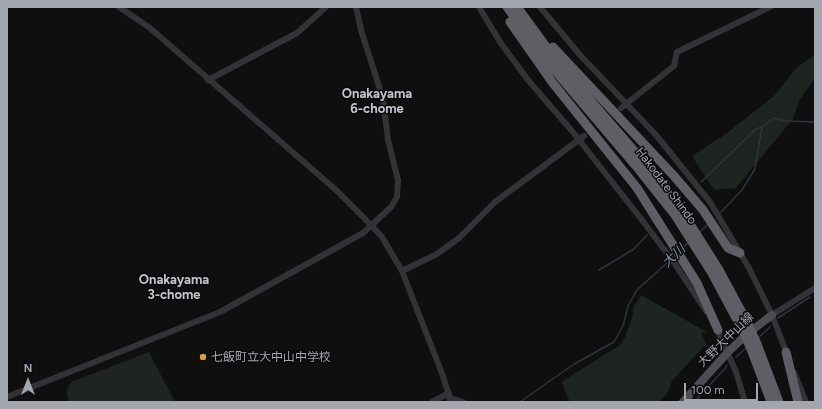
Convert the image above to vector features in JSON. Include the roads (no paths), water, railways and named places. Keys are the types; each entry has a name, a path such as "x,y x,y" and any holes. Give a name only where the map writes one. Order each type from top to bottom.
{"highway":[{"path":"501,7 533,56 637,188 673,242 678,260 697,284 718,330"},
{"name":"Hakodate Shindo","path":"507,7 552,67 687,226"},
{"path":"518,7 555,50 674,176 703,210 728,248 740,253"},
{"name":"Hakodate Shindo","path":"518,7 558,63 642,160 697,241 712,273 745,327 779,402"},
{"name":"Hakodate Shindo","path":"754,347 771,402"},
{"path":"786,352 798,402"}],"main road":[{"name":"大野大中山線","path":"683,402 728,352 747,334 772,315"}],"street":[{"path":"119,7 139,20 336,190 382,237 402,272 423,322 450,398"},
{"path":"208,80 296,34 326,7"},
{"path":"7,397 220,312 363,233 391,207 397,197 399,188 388,140 383,99 361,30 356,7"},
{"path":"479,7 500,42 528,80 582,139 665,250 678,260"},
{"path":"540,7 580,55 656,135 710,202 740,253 772,315 806,402"},
{"path":"621,108 674,66 677,52 770,7"},
{"path":"402,272 437,254 459,238 495,202 582,139"},
{"path":"772,315 815,288"},
{"path":"718,330 736,372 745,402"},
{"path":"432,402 450,398 463,402"}],"waterway":[{"name":"大川","path":"720,213 742,190 755,169 762,127 774,118 787,121 815,122"},
{"path":"701,182 756,129 762,127"},
{"name":"大川","path":"700,232 708,224"},
{"path":"599,270 634,249 647,235"},
{"name":"大川","path":"681,250 688,243"},
{"name":"大川","path":"520,402 574,364 614,342 623,326 628,306 637,290 669,261"},
{"path":"778,318 810,297"},
{"path":"758,338 770,327"},
{"path":"736,357 746,348"},
{"path":"697,399 727,366"}],"place":[{"name":"七飯町立大中山中学校","path":"203,357"}],"district":[{"name":"Onakayama 6-chome","path":"377,102"},
{"name":"Onakayama 3-chome","path":"174,288"}]}
